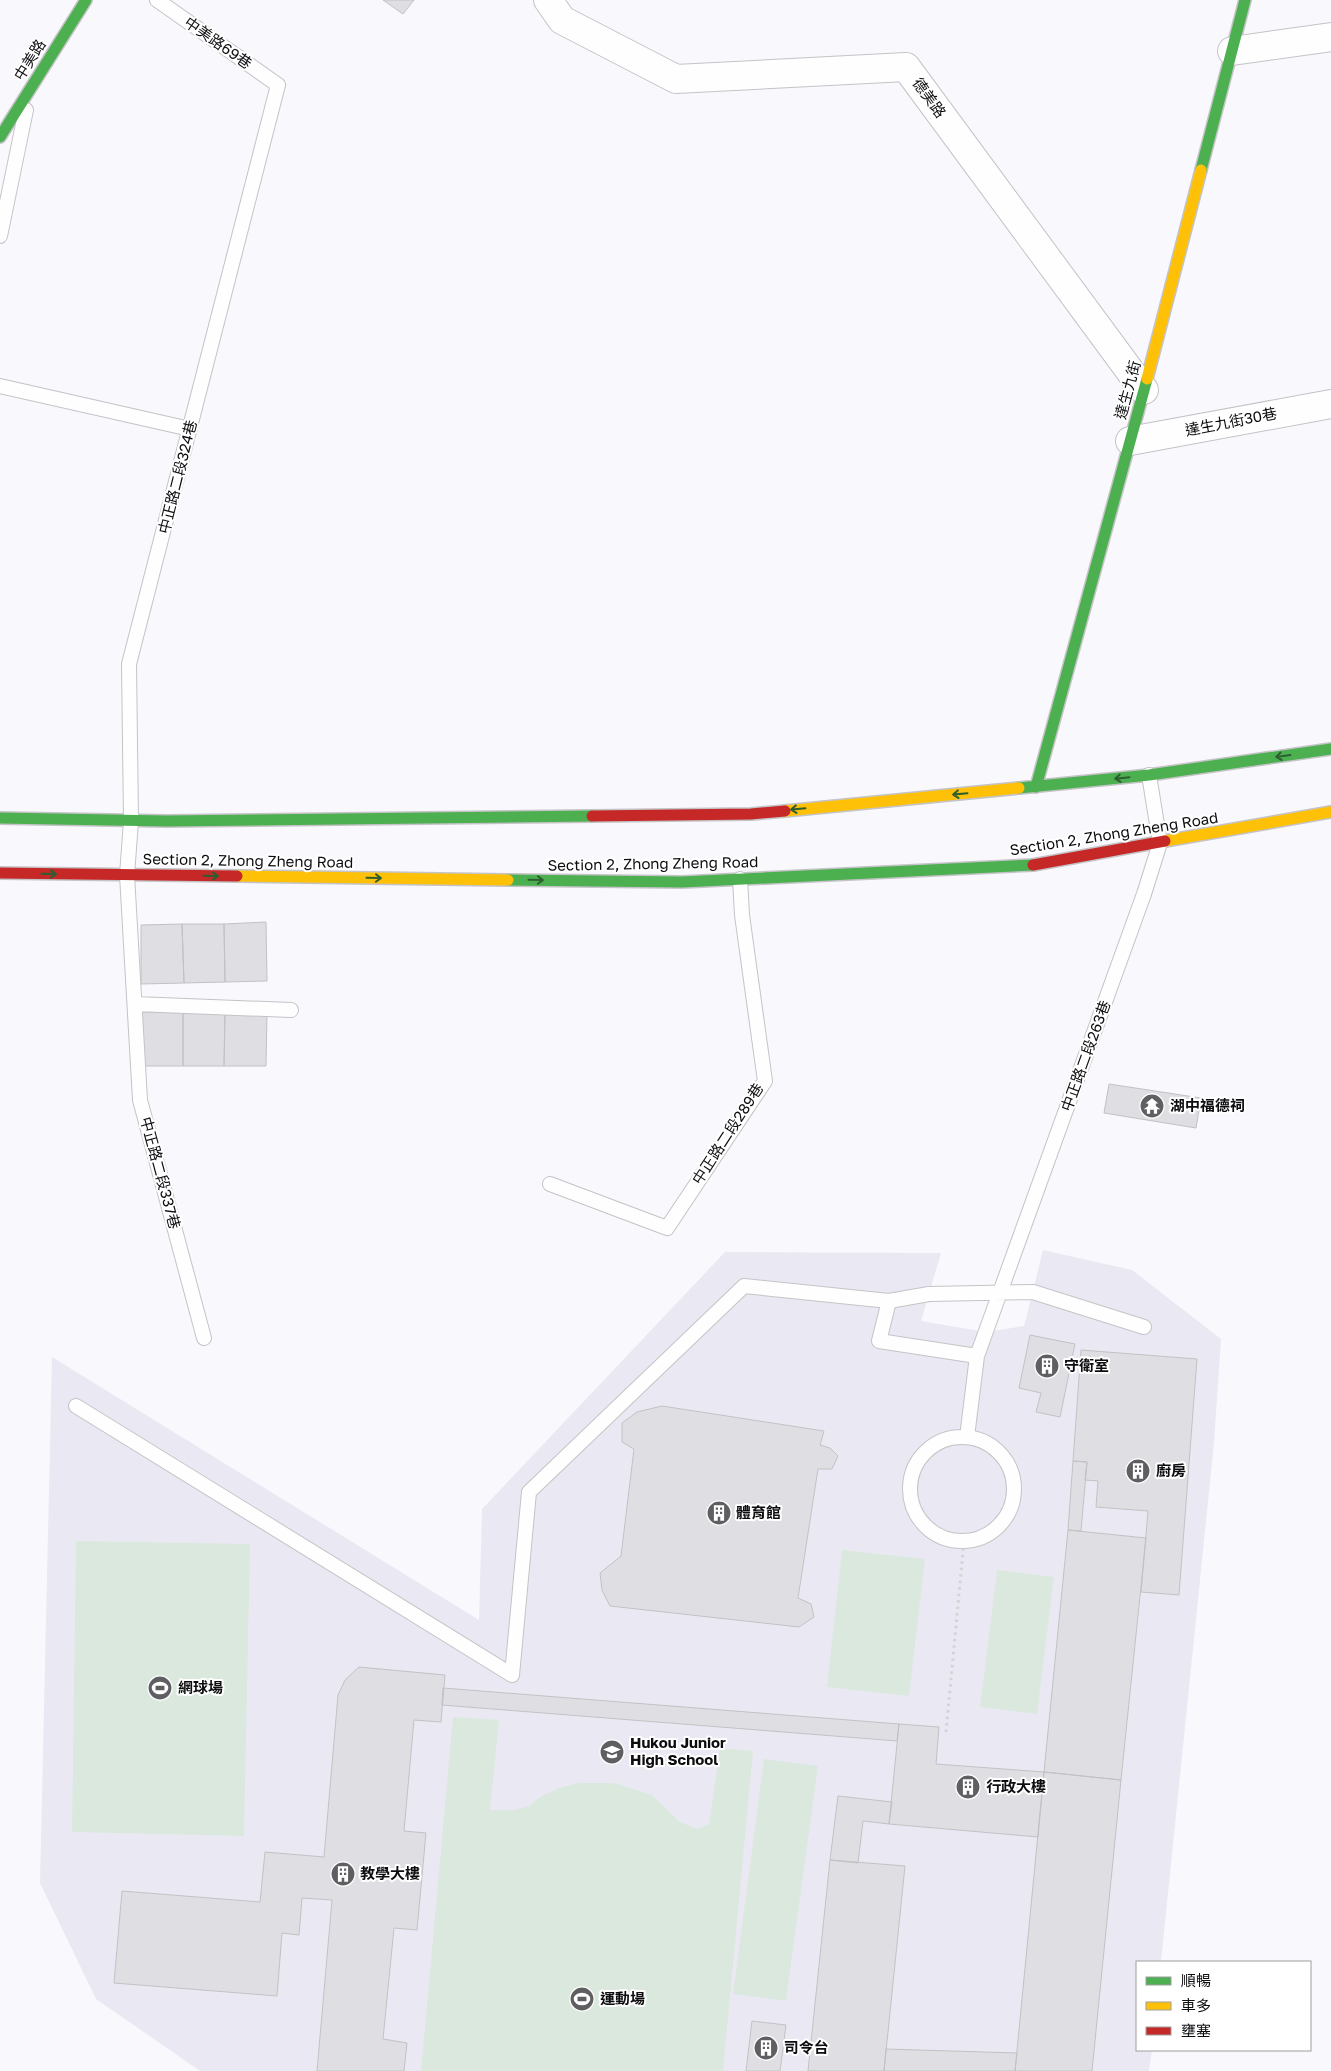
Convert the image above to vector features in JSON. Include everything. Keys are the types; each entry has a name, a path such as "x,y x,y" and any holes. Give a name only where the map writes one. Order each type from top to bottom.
{"main road":[{"name":"中美路","path":"0,136 86,0"},
{"name":"達生九街","path":"1036,787 1144,390 1245,0"},
{"path":"0,818 131,821 751,814 1149,775 1331,749"},
{"name":"Section 2, Zhong Zheng Road","path":"0,874 682,882 1032,865 1331,812"}],"street":[{"name":"德美路","path":"548,0 562,20 676,79 906,67 1144,390"},
{"path":"1232,52 1331,37"},
{"name":"達生九街30巷","path":"1130,441 1331,404"}],"lane":[{"name":"中美路69巷","path":"157,0 278,85"},
{"name":"中正路二段324巷","path":"127,875 131,821 129,664 278,85"},
{"path":"0,236 31,88"},
{"path":"0,386 190,429"},
{"name":"中正路二段263巷","path":"967,1437 977,1356 1144,894 1160,843 1149,775"},
{"name":"中正路二段337巷","path":"127,875 140,1100 204,1338"},
{"name":"中正路二段289巷","path":"550,1184 667,1228 765,1081 742,915 740,879"},
{"path":"135,1004 291,1010"},
{"path":"76,1406 512,1675 529,1492 744,1286 889,1301 930,1294 1033,1292 1144,1327"},
{"path":"889,1301 879,1341 977,1356"},
{"path":"967,1437 983,1441 998,1450 1008,1464 1014,1481 1013,1499 1007,1515 996,1528 981,1537 964,1541 947,1539 926,1526 920,1520 912,1504 910,1488 913,1471 921,1456 934,1445 949,1438 967,1437"}],"path":[{"path":"946,1732 964,1541"}],"shaded area":[{"name":"Hukou Junior High School","path":"1043,1250 1132,1270 1221,1339 1214,1443 1161,1961 1136,1961 1136,2051 1152,2051 1149,2071 200,2071 96,1999 40,1883 52,1357 479,1620 482,1509 725,1252 941,1253 921,1321 986,1332 1024,1326"},
{"name":"網球場","path":"76,1541 250,1544 244,1836 72,1832"},
{"path":"842,1550 925,1559 909,1696 827,1687"},
{"path":"997,1570 1054,1577 1037,1714 980,1707"},
{"path":"453,1717 499,1720 490,1810 513,1810 529,1806 540,1797 559,1788 578,1783 614,1783 652,1795 680,1822 697,1829 709,1824 720,1748 753,1751 723,2071 421,2071"},
{"path":"764,1759 818,1766 786,2001 733,1994"}],"building":[{"path":"383,0 414,0 403,14"},
{"path":"266,922 267,981 225,982 224,924"},
{"path":"182,924 224,924 225,982 184,983"},
{"path":"182,924 184,983 141,984 141,925"},
{"path":"141,1012 183,1012 183,1066 141,1066"},
{"path":"183,1012 225,1012 224,1066 183,1066"},
{"path":"225,1012 267,1012 266,1066 224,1066"},
{"name":"湖中福德祠","path":"1109,1084 1201,1098 1196,1128 1104,1113"},
{"name":"守衛室","path":"1030,1335 1075,1344 1060,1417 1036,1412 1041,1393 1019,1388"},
{"name":"廚房","path":"1081,1350 1197,1359 1179,1595 1141,1592 1148,1511 1096,1507 1098,1481 1085,1480 1087,1462 1073,1461"},
{"name":"體育館","path":"662,1406 824,1431 820,1445 830,1448 838,1456 832,1469 818,1469 798,1598 811,1604 814,1617 799,1627 610,1606 602,1590 600,1573 621,1556 634,1449 622,1442 622,1423 637,1412"},
{"path":"1073,1461 1087,1462 1081,1531 1068,1530"},
{"path":"1068,1530 1146,1538 1121,1780 1044,1772"},
{"name":"教學大樓","path":"359,1667 445,1675 441,1722 414,1720 404,1831 426,1833 417,1930 394,1928 383,2039 407,2043 404,2071 317,2071 332,1900 302,1898 299,1935 282,1933 277,1996 114,1983 122,1891 260,1902 265,1852 324,1857 338,1695 345,1680"},
{"path":"443,1688 899,1724 897,1741 442,1705"},
{"name":"行政大樓","path":"899,1724 939,1727 936,1764 1044,1772 1038,1837 889,1824"},
{"path":"1044,1772 1121,1780 1092,2071 1015,2071"},
{"path":"838,1796 892,1802 889,1824 863,1821 858,1863 830,1860"},
{"path":"830,1860 905,1866 884,2071 808,2071"},
{"name":"司令台","path":"752,2021 786,2025 780,2071 746,2071"},
{"path":"886,2049 1017,2053 1015,2071 884,2071"}],"traffic: fast":[{"path":"0,137 86,0"},
{"path":"1201,170 1245,0"},
{"path":"1036,787 1147,379"},
{"path":"1019,788 1149,775 1331,749"},
{"path":"0,818 166,821 592,816"},
{"path":"508,880 682,882 1033,865"}],"traffic: slow":[{"path":"1147,379 1201,170"},
{"path":"785,811 1019,788"},
{"path":"1165,841 1331,812"},
{"path":"237,876 508,880"}],"traffic: jam":[{"path":"592,816 751,814 785,811"},
{"path":"1033,865 1165,841"},
{"path":"0,873 237,876"}],"place":[{"name":"湖中福德祠","path":"1152,1106"},
{"name":"守衛室","path":"1047,1366"},
{"name":"廚房","path":"1138,1471"},
{"name":"體育館","path":"719,1513"},
{"name":"網球場","path":"160,1688"},
{"name":"Hukou Junior High School","path":"612,1752"},
{"name":"行政大樓","path":"968,1787"},
{"name":"教學大樓","path":"343,1874"},
{"name":"運動場","path":"582,1999"},
{"name":"司令台","path":"766,2048"}]}
